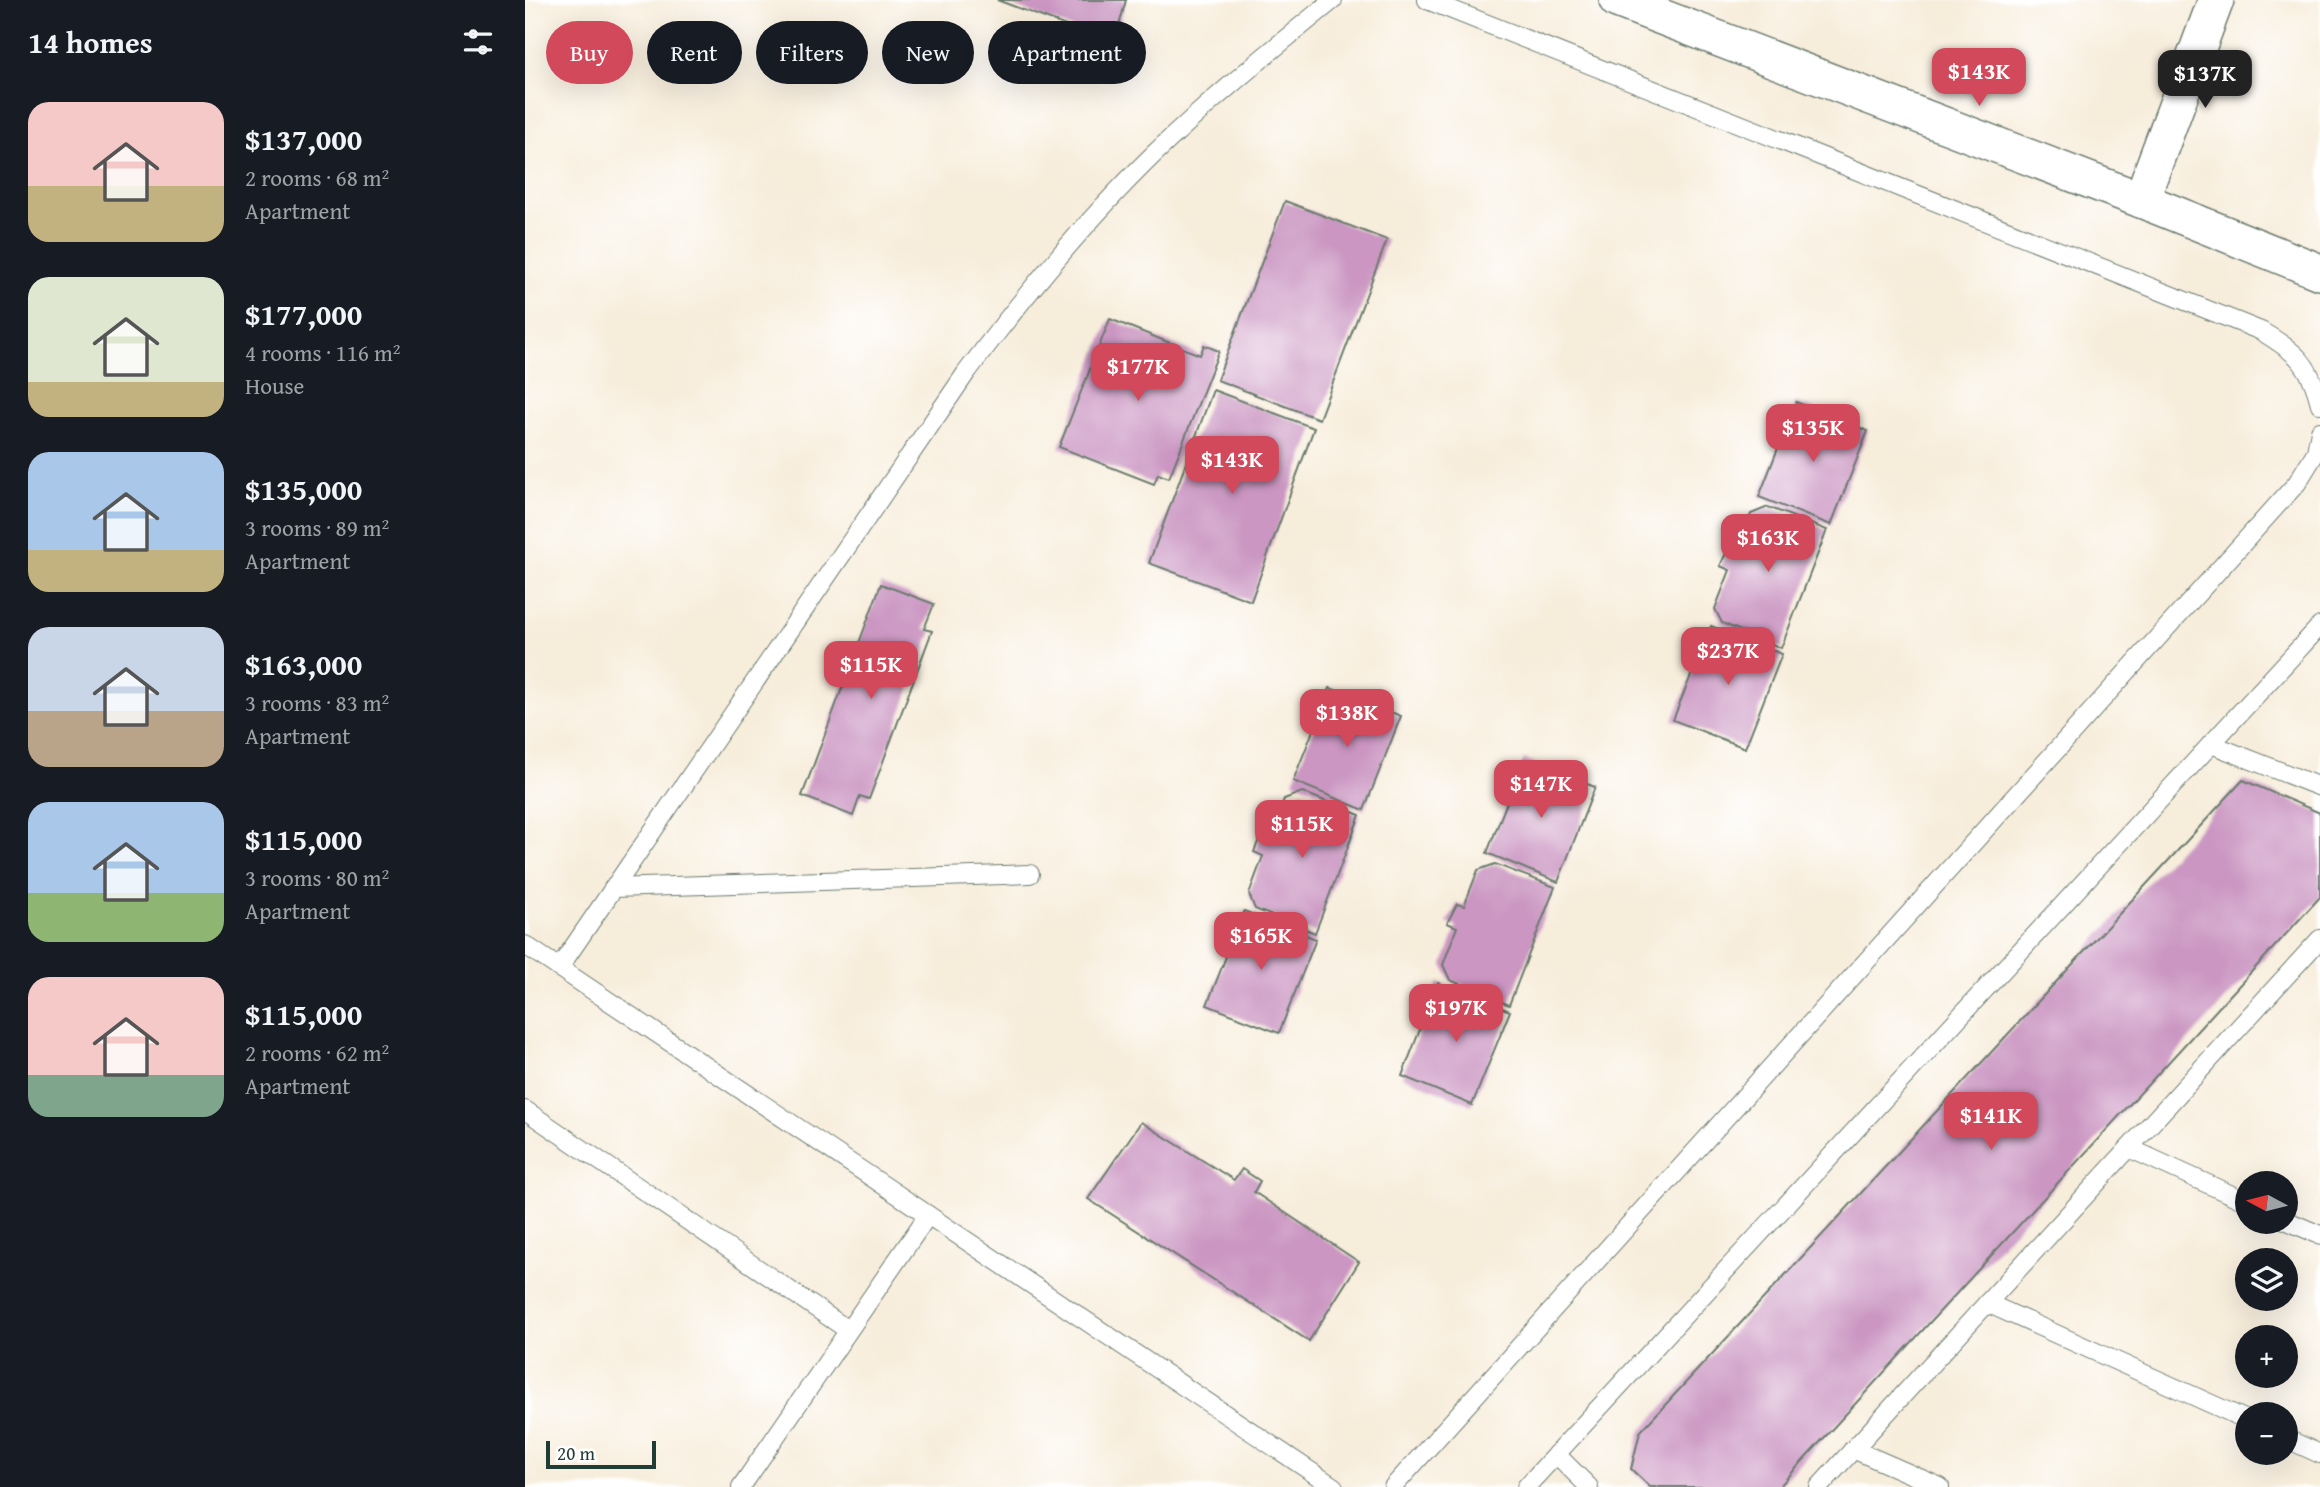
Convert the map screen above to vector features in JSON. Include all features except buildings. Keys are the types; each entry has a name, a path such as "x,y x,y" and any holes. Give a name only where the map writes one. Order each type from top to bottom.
{"street":[{"path":"1617,0 2141,200 2320,272"},
{"path":"2141,200 2216,0"}],"lane":[{"path":"559,968 966,373 1017,306 1102,207 1154,154 1209,103 1333,0"},
{"path":"1427,0 2261,331 2293,350 2314,380 2320,404"},
{"path":"1393,1487 2297,483 2316,452 2320,431"},
{"path":"1525,1487 2320,626"},
{"path":"2211,744 2320,787"},
{"path":"614,888 1030,874"},
{"path":"1819,1487 2320,939"},
{"path":"525,945 1334,1487"},
{"path":"525,1110 848,1330"},
{"path":"2129,1148 2235,1197"},
{"path":"741,1487 927,1215"},
{"path":"2298,1226 2320,1235"},
{"path":"1987,1303 2235,1415"},
{"path":"2298,1444 2320,1454"},
{"path":"1853,1449 1940,1487"},
{"path":"1556,1454 1589,1487"}]}
